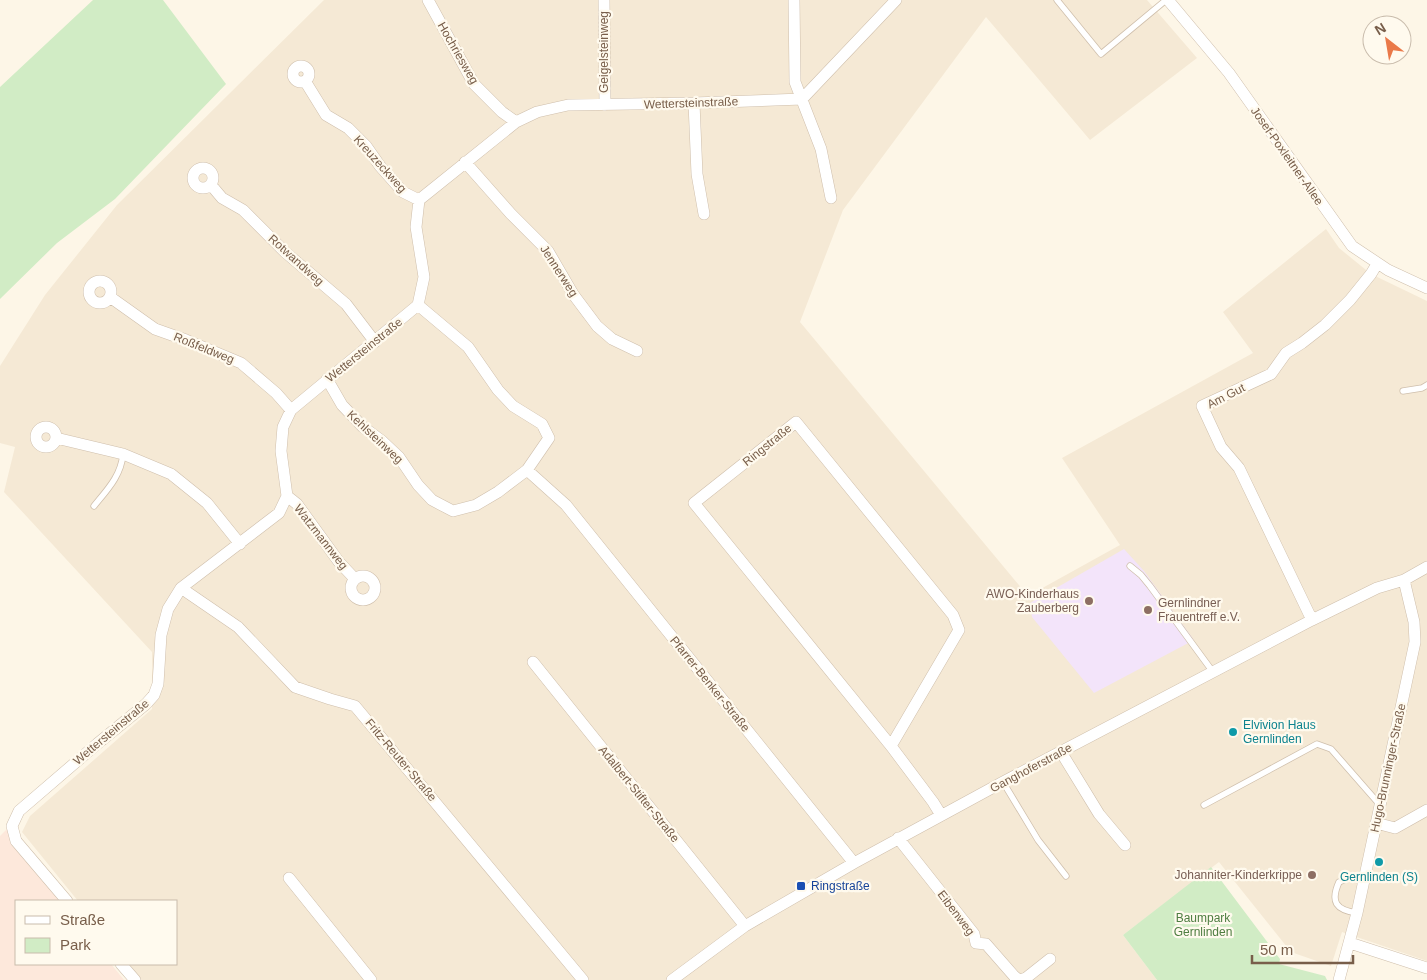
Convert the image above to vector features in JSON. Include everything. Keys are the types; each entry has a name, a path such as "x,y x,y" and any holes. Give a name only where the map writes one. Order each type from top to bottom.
{"street":[{"name":"Hochriesweg","path":"428,0 474,84 502,112 516,122"},
{"name":"Geigelsteinweg","path":"604,0 604,105"},
{"path":"794,0 795,82 821,149 831,198"},
{"path":"802,99 896,0"},
{"name":"Josef-Poxleitner-Allee","path":"1167,0 1229,73 1343,236 1352,246 1377,264 1427,288"},
{"name":"Kreuzeckweg","path":"305,81 326,115 348,128 366,146 380,166 403,192 418,200"},
{"name":"Wettersteinstraße","path":"418,200 516,122 537,112 568,105 802,99"},
{"path":"694,103 697,174 704,214"},
{"name":"Jennerweg","path":"465,162 511,214 548,251 573,294 597,326 612,339 638,351"},
{"name":"Rotwandweg","path":"211,185 222,198 243,210 285,252 346,304 375,342"},
{"path":"418,200 416,227 424,277 418,305"},
{"name":"Am Gut","path":"1312,620 1239,468 1221,447 1202,406 1271,374 1286,353 1325,325 1350,300 1377,264"},
{"name":"Roßfeldweg","path":"110,297 155,329 241,363 276,393 291,410"},
{"name":"Wettersteinstraße","path":"66,900 16,841 12,826 19,811 146,704 154,694 158,684 161,635 168,609 181,588 279,513 288,496 281,451 283,427 291,410 418,305"},
{"name":"Kehlsteinweg","path":"327,379 342,405 399,457 418,485 432,500 453,511 476,505 498,492 527,470 549,438 542,424 514,406 498,390 468,347 418,305"},
{"name":"Ringstraße","path":"891,746 959,630 953,614 796,422 694,504 891,746 941,815"},
{"path":"56,438 123,454 171,474 208,503 240,544"},
{"name":"Pfarrer-Benker-Straße","path":"527,470 566,505 854,863"},
{"name":"Watzmannweg","path":"288,496 297,504 339,562 355,579"},
{"path":"1404,580 1427,567"},
{"name":"Ganghoferstraße","path":"672,980 745,926 898,838 1312,620 1377,588 1404,580"},
{"name":"Hugo-Brunninger-Straße","path":"1339,980 1357,913 1414,642 1414,622 1404,580"},
{"name":"Fritz-Reuter-Straße","path":"181,588 238,628 295,687 355,706 583,980"},
{"name":"Adalbert-Stifter-Straße","path":"533,662 745,926"},
{"path":"1061,752 1099,814 1125,845"},
{"path":"1376,823 1395,828 1427,810"},
{"name":"Eibenweg","path":"898,838 974,934 976,943 986,944 1014,976 1020,980 1026,978 1050,959"},
{"path":"289,878 370,980"},
{"path":"1350,943 1427,968"},
{"path":"122,965 135,980"}],"lane":[{"path":"1057,0 1101,54 1167,0"},
{"path":"1403,391 1422,388 1427,385"},
{"path":"94,506 112,484 122,466 123,454"},
{"path":"1130,566 1150,586 1213,672"},
{"path":"1204,805 1317,744 1331,749 1380,805"},
{"path":"1003,782 1038,840 1066,876"},
{"path":"1357,913 1343,911 1335,902 1334,893 1339,882 1350,878 1363,881"}],"shaded area":[{"path":"324,0 1147,0 1197,58 1090,140 986,17 843,210 800,322 1028,596 1120,545 1062,458 1253,353 1223,312 1326,229 1339,248 1371,274 1427,301 1427,961 1342,932 1331,966 1291,952 1219,862 1123,935 1157,980 141,980 129,965 178,965 178,900 77,900 22,832 30,816 152,709 152,652 4,492 15,447 0,443 0,366 45,295 117,205"},
{"path":"1124,549 1144,571 1194,640 1094,693 1032,617 1030,603"},
{"path":"7,829 62,900 15,900 15,965 112,965 124,980 0,980 0,836"}],"green space":[{"path":"93,0 163,0 226,84 115,199 57,243 0,299 0,87"},
{"name":"Baumpark Gernlinden","path":"1211,867 1280,959 1279,964 1325,976 1327,980 1157,980 1123,935"}],"place":[{"name":"AWO-Kinderhaus Zauberberg","path":"1089,601"},
{"name":"Gernlindner Frauentreff e.V.","path":"1148,610"},
{"name":"Elvivion Haus Gernlinden","path":"1233,732"},
{"name":"Gernlinden (S)","path":"1379,862"},
{"name":"Johanniter-Kinderkrippe","path":"1312,875"},
{"name":"Ringstraße","path":"801,886"}]}
